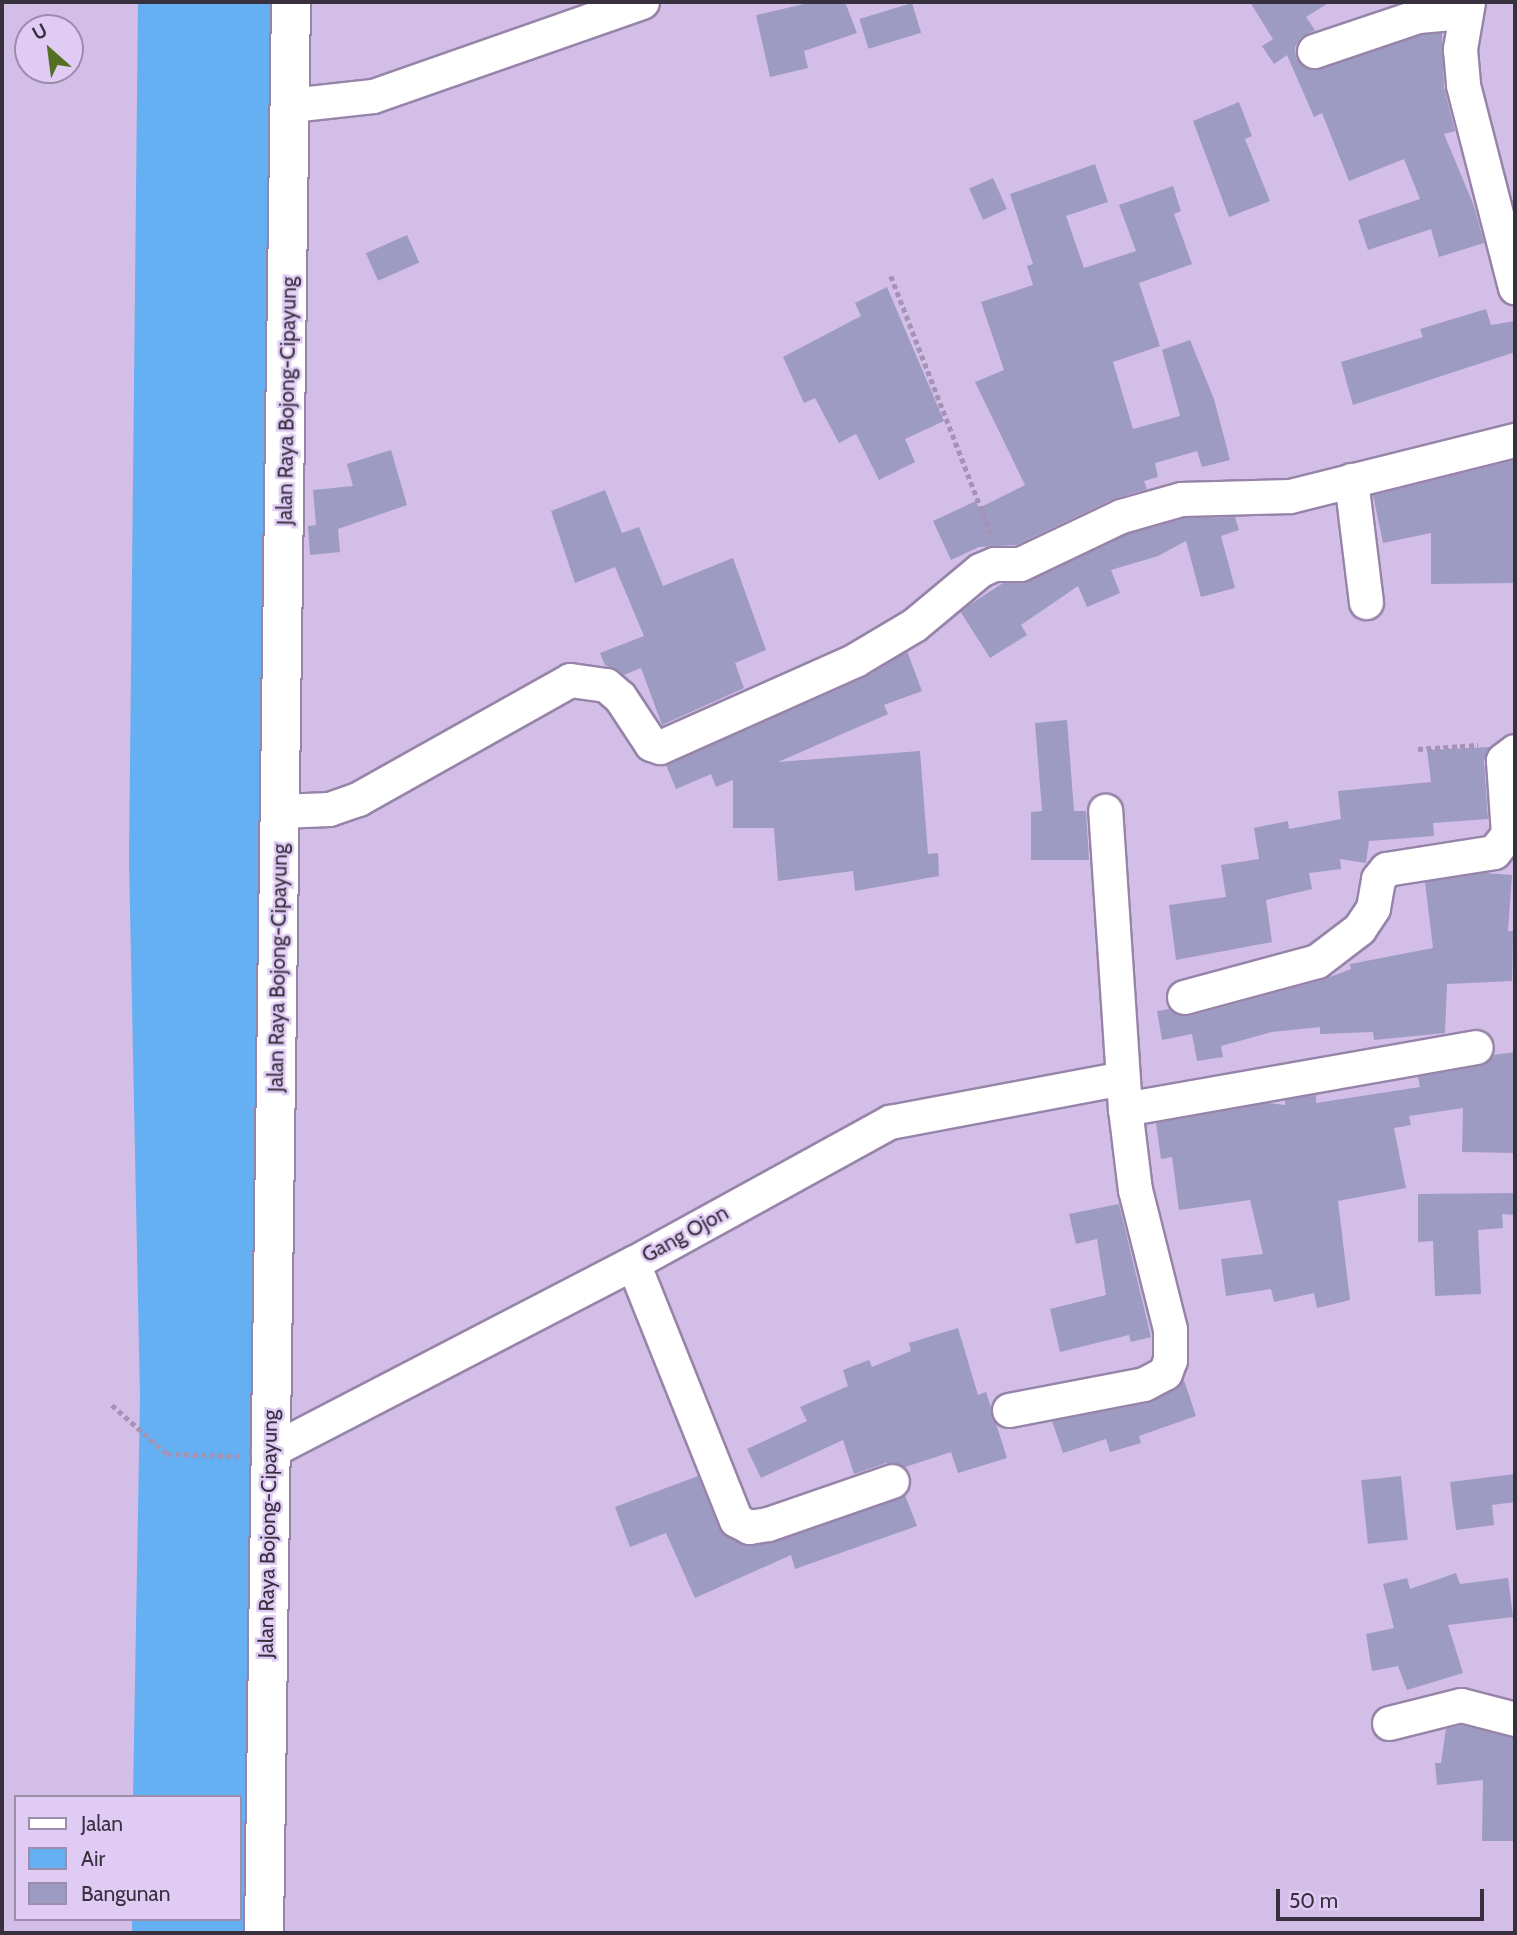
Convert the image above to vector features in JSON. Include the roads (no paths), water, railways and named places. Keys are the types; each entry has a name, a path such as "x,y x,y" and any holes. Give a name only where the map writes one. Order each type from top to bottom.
{"street":[{"name":"Jalan Raya Bojong-Cipayung","path":"264,1933 268,1451 291,2"},
{"path":"291,105 373,96 642,2"},
{"path":"1314,51 1418,16 1466,7 1460,49 1463,85 1515,287"},
{"path":"280,811 329,809 358,799 570,680 606,685 620,697 651,744 660,747 855,660 914,625 981,570 1003,564 1020,564 1098,525 1154,505 1204,496 1255,500 1290,496 1515,440"},
{"path":"1351,480 1366,602"},
{"path":"1184,997 1317,961 1359,929 1373,908 1378,879 1386,869 1494,852 1507,834 1502,771 1511,752"},
{"path":"1009,1410 1144,1384 1165,1373 1170,1360 1170,1329 1135,1190 1124,1094 1105,811"},
{"name":"Gang Ojon","path":"268,1451 633,1264 890,1122 1476,1047"},
{"path":"633,1264 736,1520 749,1527 768,1524 892,1481"},
{"path":"1389,1723 1461,1705 1515,1719"}],"water":[{"path":"138,2 294,2 262,1933 132,1933 132,1921 242,1921 242,1795 133,1795 140,1397 129,860"}]}
